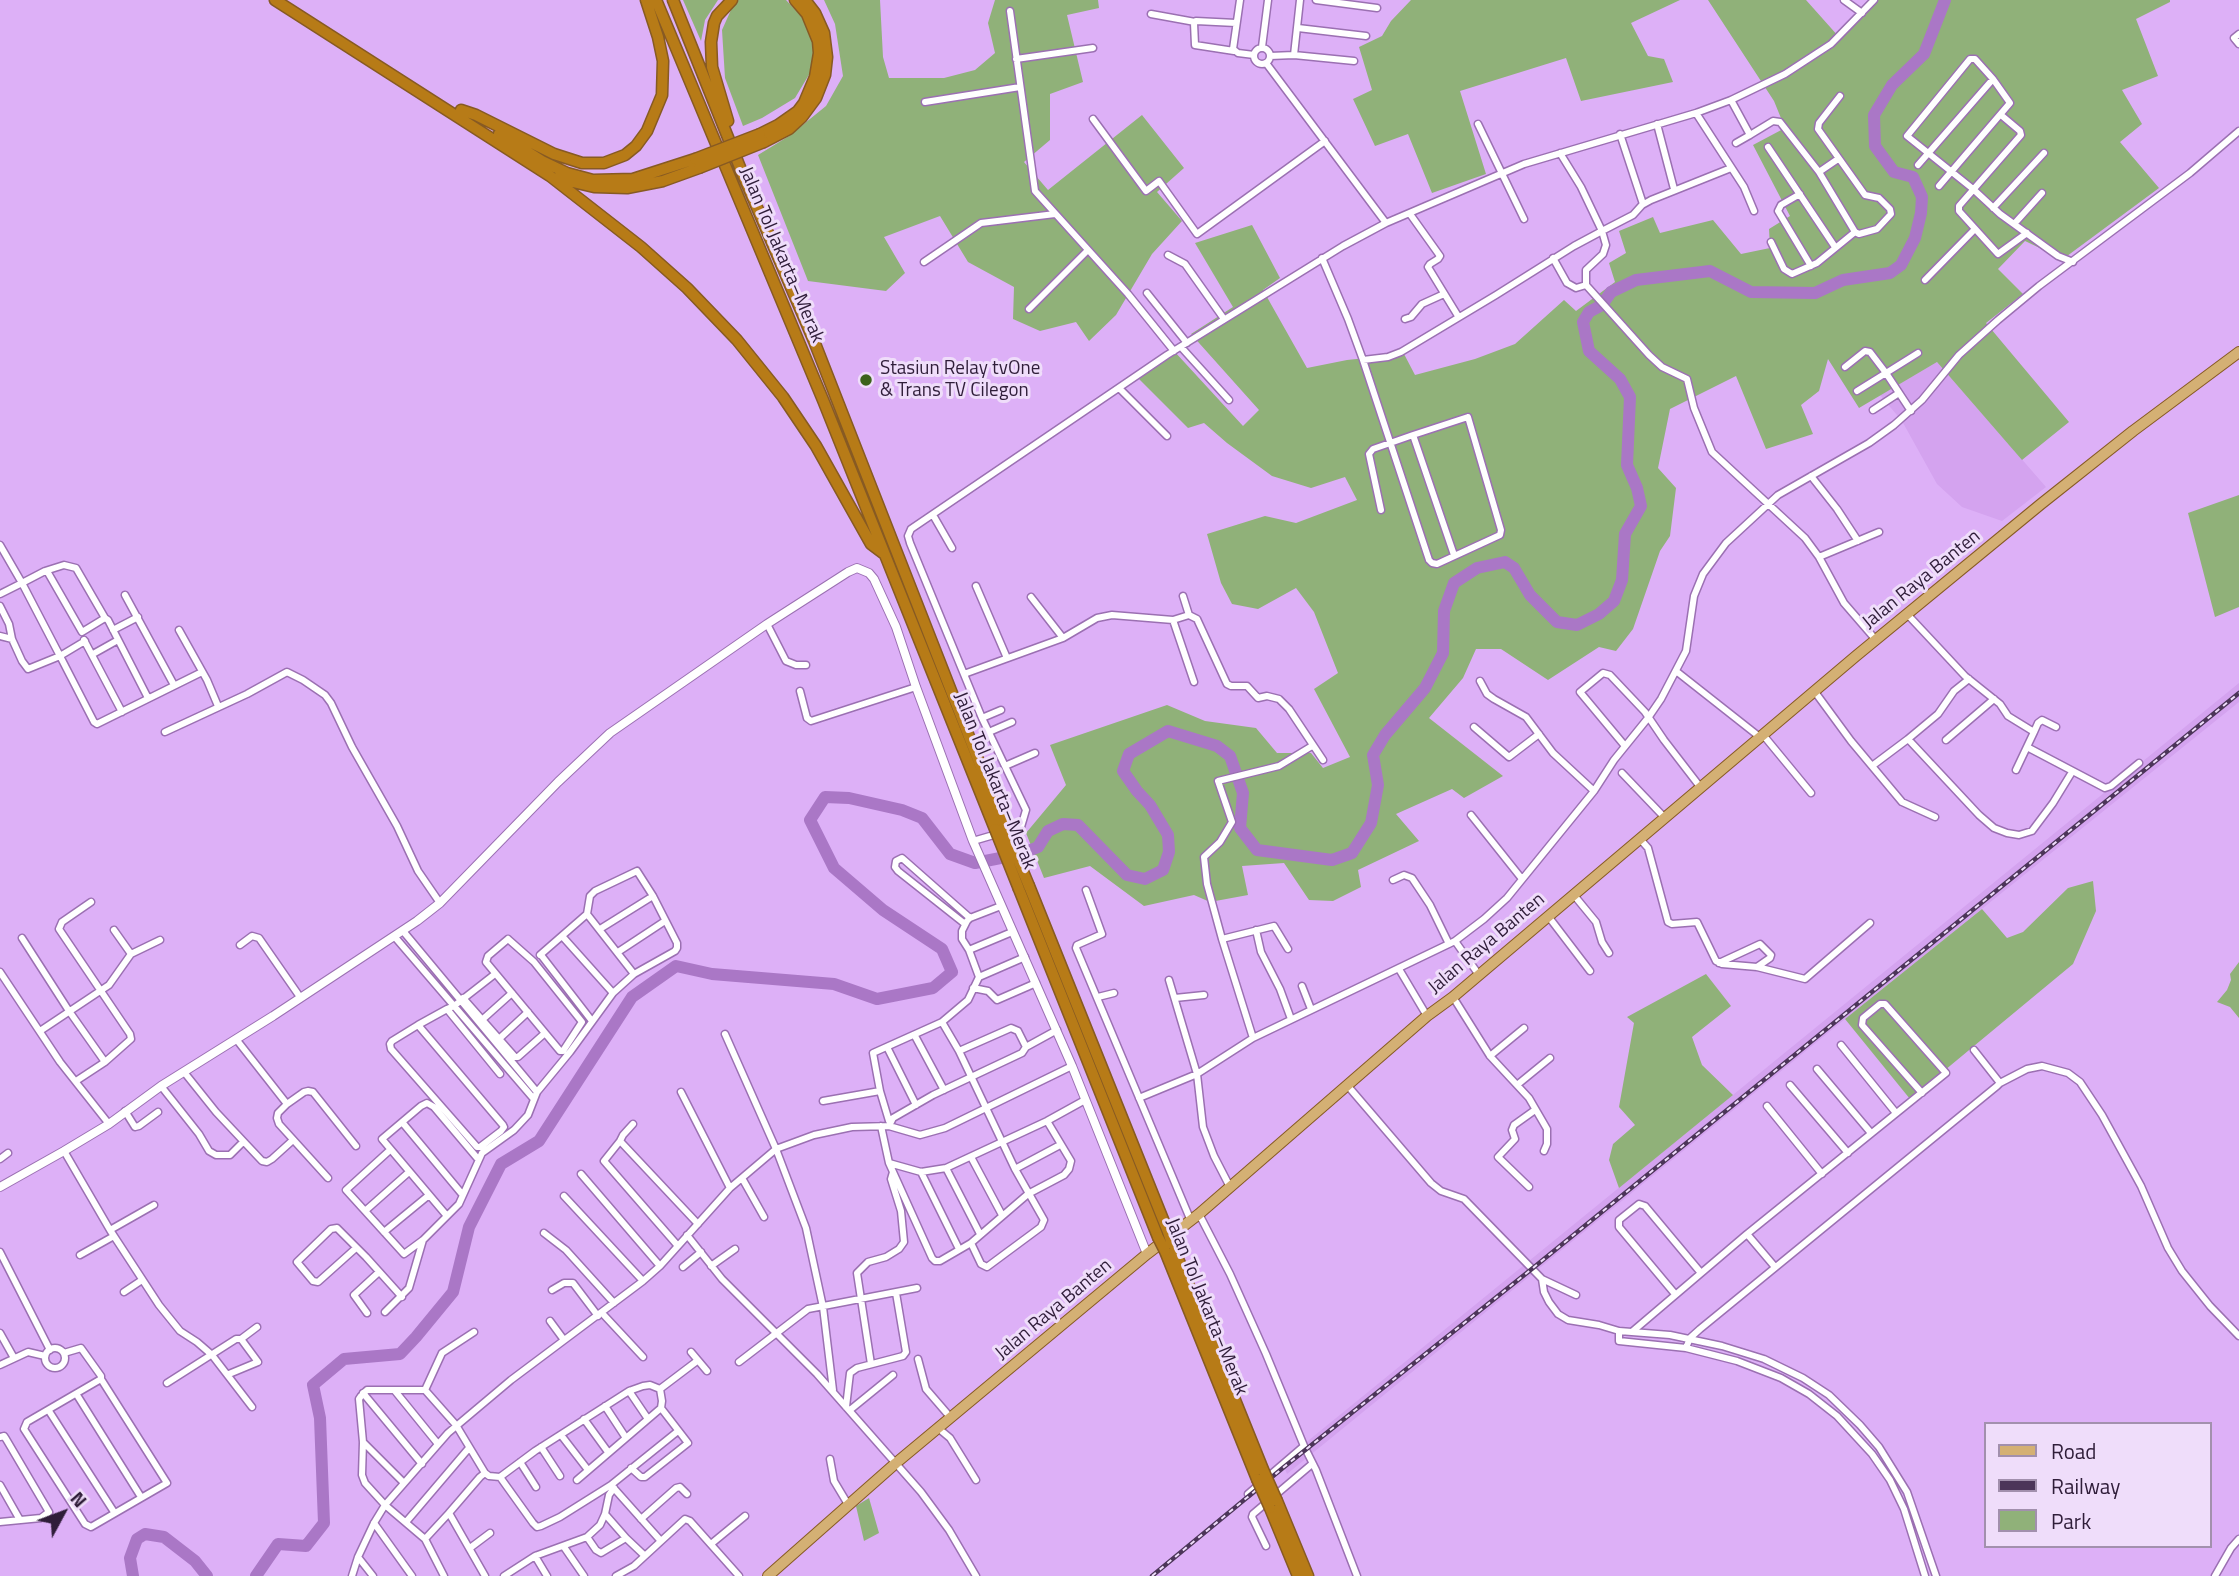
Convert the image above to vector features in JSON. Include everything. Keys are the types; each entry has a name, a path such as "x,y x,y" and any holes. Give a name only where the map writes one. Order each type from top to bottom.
{"highway":[{"path":"275,0 550,176 641,247 687,288 737,340 783,397 817,446 871,544 883,553"},
{"path":"285,0 542,161 567,173 593,180 633,179 697,164"},
{"path":"461,110 554,154 582,163 604,163 625,155 647,131 662,95 663,61 646,0"},
{"name":"Jalan Tol Jakarta–Merak","path":"656,0 823,400 883,553 1000,827"},
{"name":"Jalan Tol Jakarta–Merak","path":"673,0 741,170 814,341 1000,827 1273,1504 1298,1576"},
{"path":"732,0 714,23 710,52 741,170"},
{"path":"762,138 798,111 815,77 818,41 807,14 795,0"},
{"path":"550,176 594,187 627,188 663,181 697,164 789,129 816,98 825,75 827,57 824,33 806,0"},
{"name":"Jalan Tol Jakarta–Merak","path":"1273,1504 1308,1576"}],"main road":[{"name":"Jalan Raya Banten","path":"768,1576 896,1463 1147,1254 1195,1218 1427,1016 1453,997 1907,614 2133,431 2239,352"}],"street":[{"path":"1234,51 1240,0"},
{"path":"1262,47 1268,0"},
{"path":"1294,55 1300,0"},
{"path":"1316,0 1377,8"},
{"path":"1844,0 1862,13"},
{"path":"974,844 1018,828 1023,824 1025,806 982,718 908,536 911,529 1181,347 1322,258 1386,223 1485,179 1524,164 1731,100 1799,65 1835,40 1874,0"},
{"path":"1010,11 1035,191 1229,400"},
{"path":"1151,14 1195,22 1237,23"},
{"path":"1195,22 1195,46 1254,55"},
{"path":"1298,28 1366,36"},
{"path":"2239,34 2234,38 2239,44"},
{"path":"1262,47 1256,50 1254,55 1256,62 1261,64 1294,55 1354,61"},
{"path":"1262,47 1267,49 1268,60 1386,223"},
{"path":"1016,59 1093,48"},
{"path":"1939,186 1951,172 2001,115 2010,101 1975,59 1971,58 1967,62 1907,134 1951,172 1973,190 1993,208 2058,256 2073,262"},
{"path":"1918,165 1993,79"},
{"path":"925,102 1020,87"},
{"path":"1736,143 1773,121 1778,121 1819,172 1855,232 1859,234 1877,229 1890,217 1891,212 1879,198 1865,195 1818,126 1840,96"},
{"path":"1731,100 1750,135"},
{"path":"1696,113 1744,187 1754,211"},
{"path":"2001,115 2020,131 2021,135 1958,209 1998,254 2027,233"},
{"path":"1093,119 1146,191 1159,181 1197,234 1325,141"},
{"path":"1478,124 1524,219"},
{"path":"1657,124 1674,189"},
{"path":"1139,1098 1197,1074 1253,1038 1452,942 1484,919 1507,898 1594,791 1648,718 1686,651 1694,596 1703,574 1726,543 1786,489 1869,443 1911,411 1959,355 2008,312 2190,173 2239,131"},
{"path":"1620,134 1643,204"},
{"path":"1768,147 1835,247"},
{"path":"1560,153 1581,187 1606,245 1603,254 1586,270 1588,287 1662,367 1687,379 1712,452 1793,525 1819,556 1844,603 1876,640"},
{"path":"1993,208 2044,153"},
{"path":"1819,172 1838,159"},
{"path":"1363,360 1401,352 1553,258 1633,215 1643,204 1731,167"},
{"path":"2015,223 2042,193"},
{"path":"1800,194 1781,205 1778,211 1811,266"},
{"path":"924,262 981,223 1055,214"},
{"path":"1410,214 1440,256 1428,267 1458,316"},
{"path":"1925,280 1974,230"},
{"path":"1771,242 1784,269 1789,273 1811,266 1855,232"},
{"path":"1029,309 1088,250"},
{"path":"1168,255 1185,264 1224,319"},
{"path":"1322,258 1363,360 1390,443 1429,560 1437,564 1496,537 1501,530 1470,419 1466,416 1413,435 1390,443 1373,449 1368,458 1381,510"},
{"path":"1553,258 1567,283 1576,288 1588,287"},
{"path":"1147,293 1181,347"},
{"path":"1405,319 1411,317 1422,304 1444,294"},
{"path":"1845,367 1865,351 1870,352 1911,411"},
{"path":"1857,391 1918,353"},
{"path":"1119,388 1167,436"},
{"path":"1873,410 1899,393"},
{"path":"1413,435 1454,555"},
{"path":"1811,476 1858,541"},
{"path":"933,515 952,548"},
{"path":"1819,556 1879,532"},
{"path":"0,545 94,722 101,724 202,672"},
{"path":"0,594 64,565 76,568 113,630 148,698"},
{"path":"0,1186 109,1124 161,1086 403,931 440,903 558,782 610,733 767,624 857,568 863,569 874,579 896,627 974,844 1057,1030 1147,1254"},
{"path":"47,571 82,632 122,712"},
{"path":"976,586 1006,658"},
{"path":"125,595 174,685"},
{"path":"1183,596 1189,615"},
{"path":"1031,597 1063,638"},
{"path":"0,606 12,639 28,669 85,642"},
{"path":"1907,614 2008,716 2034,732"},
{"path":"964,674 1063,638 1097,618 1112,615 1173,620 1189,615 1197,619 1227,684 1247,686 1258,698 1267,696 1279,699 1289,709 1323,760"},
{"path":"113,630 138,617"},
{"path":"82,632 105,618"},
{"path":"1173,620 1194,682"},
{"path":"767,624 786,661 806,665"},
{"path":"179,630 218,706"},
{"path":"0,636 12,639"},
{"path":"93,654 118,640"},
{"path":"1676,671 1762,737 1811,793"},
{"path":"165,732 287,672 325,695 397,826 418,871 440,903"},
{"path":"1625,746 1580,692 1603,673 1645,712 1701,788"},
{"path":"1872,766 1938,715 1954,691 1969,679"},
{"path":"1480,681 1487,694 1526,718 1553,753 1594,791"},
{"path":"800,691 807,718 811,721 916,687"},
{"path":"1815,692 1902,802 1935,817"},
{"path":"1946,740 1994,699"},
{"path":"982,718 1001,710"},
{"path":"2016,770 2038,723 2042,720 2056,727"},
{"path":"989,732 1012,722"},
{"path":"1474,727 1509,757 1539,734"},
{"path":"1908,739 1979,815 1994,828 2007,833 2025,835 2032,831 2072,772"},
{"path":"1253,1038 1207,884 1204,857 1220,842 1231,822 1217,781 1279,766 1312,746"},
{"path":"2027,747 2105,788 2139,763"},
{"path":"1005,766 1035,753"},
{"path":"1622,773 1665,818"},
{"path":"1471,815 1522,879"},
{"path":"1640,839 1648,848 1668,922 1697,922 1719,963 1757,967 1805,979 1870,923"},
{"path":"965,925 898,871 895,867 896,860 902,858 970,918"},
{"path":"390,1150 347,1188 346,1192 404,1254 423,1240 459,1204 478,1159 486,1149 514,1130 528,1115 535,1095 613,993 634,974 675,951 677,943 640,873 634,871 590,896 587,914 534,962"},
{"path":"1393,880 1405,875 1412,878 1452,942 1479,975"},
{"path":"1086,890 1101,935 1079,944 1076,948 1139,1098 1195,1218 1235,1285 1357,1576"},
{"path":"1573,894 1596,922 1602,942 1609,953"},
{"path":"600,929 653,896"},
{"path":"76,1081 105,1062 131,1039 59,929 62,922 91,902"},
{"path":"999,903 970,918 965,925 962,939 979,976 968,1000 942,1022 873,1053 889,1123 906,1132 927,1134 985,1110 1072,1066"},
{"path":"587,914 634,974"},
{"path":"1548,916 1590,971"},
{"path":"618,952 666,921"},
{"path":"1222,939 1277,927 1288,949"},
{"path":"114,930 131,954"},
{"path":"1256,930 1261,952 1280,989 1291,1019"},
{"path":"403,931 448,992 500,1074"},
{"path":"969,950 1012,932"},
{"path":"240,946 252,936 259,938 300,997"},
{"path":"394,936 448,992"},
{"path":"562,936 613,993"},
{"path":"22,938 69,1012 105,1062"},
{"path":"40,1031 100,992 117,977 131,954 160,940"},
{"path":"506,940 511,941 534,962 582,1022 567,1048 562,1051 495,974 486,958 506,940"},
{"path":"1719,963 1760,944 1770,955 1757,967"},
{"path":"413,958 420,951"},
{"path":"541,955 592,1021"},
{"path":"979,976 1025,957"},
{"path":"1399,969 1427,1016"},
{"path":"0,972 60,1062 109,1124"},
{"path":"418,1025 503,1125 501,1131 480,1147 477,1147 391,1049 392,1041 418,1025 456,1004 495,974"},
{"path":"1169,979 1197,1074 1203,1127 1230,1187"},
{"path":"974,988 988,990 997,1000 1036,983"},
{"path":"1302,986 1311,1009"},
{"path":"483,1019 512,993"},
{"path":"1098,997 1114,993"},
{"path":"1175,998 1203,995"},
{"path":"1453,997 1490,1056 1529,1098 1547,1129 1544,1151"},
{"path":"456,1004 483,1019 512,1055 518,1057 545,1033"},
{"path":"456,1004 535,1095"},
{"path":"1633,1331 1747,1234 1848,1153 1871,1133 1922,1093 1946,1073 1885,1004 1880,1004 1863,1018 1862,1025 1922,1093"},
{"path":"499,1040 528,1012"},
{"path":"942,1022 1015,1169 1044,1220 1041,1227 987,1267 981,1264 971,1243"},
{"path":"958,1051 1011,1028 1018,1031 1026,1047"},
{"path":"1490,1056 1524,1028"},
{"path":"352,1576 358,1557 385,1505 456,1425 510,1380 643,1281 660,1266 730,1188 776,1149 814,1135 889,1123 944,1090 1022,1053 1026,1047 1057,1030"},
{"path":"725,1034 776,1149 806,1228 824,1307 833,1392"},
{"path":"915,1036 944,1090"},
{"path":"236,1039 287,1104"},
{"path":"1841,1045 1896,1113"},
{"path":"887,1047 916,1105"},
{"path":"1974,1050 2000,1083"},
{"path":"1517,1085 1550,1058"},
{"path":"1686,1348 1690,1338 2000,1083 2027,1069 2042,1066 2062,1071 2080,1082 2102,1115 2141,1186 2168,1248 2182,1271 2239,1336"},
{"path":"1817,1069 1871,1133"},
{"path":"184,1072 216,1112 262,1161 267,1162 293,1140"},
{"path":"1347,1085 1431,1183 1441,1191 1464,1199 1542,1279 1576,1295"},
{"path":"1790,1085 1848,1153"},
{"path":"161,1086 209,1151 216,1155 230,1155 243,1142"},
{"path":"822,1101 880,1091"},
{"path":"328,1178 279,1124 278,1113 304,1092 313,1092 356,1146"},
{"path":"681,1092 730,1188"},
{"path":"889,1163 921,1172 946,1168 1047,1121 1085,1100"},
{"path":"447,1216 383,1139 421,1106 430,1104 478,1159"},
{"path":"1767,1106 1822,1174"},
{"path":"1529,1187 1498,1157 1515,1139 1512,1129 1514,1125 1535,1110"},
{"path":"125,1111 135,1127 158,1112"},
{"path":"880,1126 889,1163 932,1258 940,1261 971,1243 1028,1194 1058,1179 1069,1169 1071,1161 1047,1121"},
{"path":"402,1122 462,1194"},
{"path":"633,1124 604,1161 678,1246"},
{"path":"620,1141 698,1224"},
{"path":"1015,1169 1060,1144"},
{"path":"64,1151 142,1280 180,1331 212,1355 252,1407"},
{"path":"0,1158 8,1153"},
{"path":"971,1157 1002,1215"},
{"path":"946,1168 980,1234"},
{"path":"365,1211 409,1172"},
{"path":"871,1364 858,1273 862,1266 886,1257 899,1249 904,1242 901,1211 891,1179 893,1172"},
{"path":"921,1172 959,1249"},
{"path":"581,1174 660,1266"},
{"path":"742,1178 764,1217"},
{"path":"384,1232 429,1195"},
{"path":"564,1196 643,1281"},
{"path":"1675,1294 1619,1227 1619,1220 1639,1204 1645,1206 1701,1273"},
{"path":"80,1255 154,1205"},
{"path":"356,1248 316,1283 297,1262 334,1227 337,1228 379,1272 402,1297"},
{"path":"544,1233 566,1250 614,1303"},
{"path":"1747,1234 1774,1268"},
{"path":"687,1235 736,1293 833,1392 896,1463 949,1530 976,1576"},
{"path":"384,1312 410,1288 423,1240"},
{"path":"712,1266 735,1249"},
{"path":"0,1252 48,1353 49,1366 58,1368 65,1362 64,1353"},
{"path":"683,1267 701,1252"},
{"path":"367,1313 354,1295 379,1272"},
{"path":"1542,1279 1544,1292 1558,1314 1579,1323 1619,1331 1690,1338 1763,1359 1803,1378 1829,1395 1874,1440 1907,1492 1936,1576"},
{"path":"124,1292 142,1280"},
{"path":"552,1290 564,1283 573,1283 643,1357"},
{"path":"739,1362 808,1309 917,1289"},
{"path":"848,1408 850,1373 857,1368 903,1356 906,1352 896,1293"},
{"path":"550,1321 564,1340"},
{"path":"167,1383 257,1327"},
{"path":"1619,1331 1618,1340 1621,1342 1686,1348 1737,1361 1781,1378 1809,1394 1837,1416 1890,1480 1914,1541 1924,1576"},
{"path":"425,1390 442,1353 474,1332"},
{"path":"0,1333 14,1358"},
{"path":"229,1374 258,1362 241,1339"},
{"path":"0,1365 28,1352 48,1353 56,1348 64,1353 81,1348 101,1376 166,1480 165,1486 87,1527 24,1429 24,1424 101,1379"},
{"path":"691,1352 707,1371"},
{"path":"918,1359 926,1389 951,1418"},
{"path":"660,1389 698,1361"},
{"path":"848,1408 893,1375"},
{"path":"500,1477 541,1447 629,1391 650,1385 660,1389"},
{"path":"425,1390 377,1389 363,1393 359,1399 363,1480 385,1505 425,1539 444,1576"},
{"path":"631,1468 641,1477 645,1477 686,1445 687,1441 661,1408 660,1389"},
{"path":"425,1390 456,1425 485,1474 500,1477 537,1527 560,1517 612,1486 678,1431"},
{"path":"395,1391 438,1444"},
{"path":"629,1391 648,1419"},
{"path":"363,1393 422,1464"},
{"path":"76,1395 141,1497"},
{"path":"605,1406 625,1438"},
{"path":"576,1480 661,1408"},
{"path":"49,1411 114,1512"},
{"path":"584,1419 608,1452"},
{"path":"938,1428 950,1438 976,1480"},
{"path":"561,1434 588,1470"},
{"path":"0,1437 4,1436 48,1508 47,1515 41,1518 0,1522"},
{"path":"1865,1447 1874,1440"},
{"path":"363,1441 404,1483"},
{"path":"1248,1494 1304,1446"},
{"path":"541,1447 560,1476"},
{"path":"406,1522 469,1448"},
{"path":"830,1459 834,1481 849,1506"},
{"path":"520,1462 536,1487"},
{"path":"1266,1546 1253,1514 1312,1464"},
{"path":"425,1539 485,1474"},
{"path":"0,1485 20,1520"},
{"path":"508,1575 535,1556 587,1537 600,1525 612,1486"},
{"path":"612,1486 660,1540"},
{"path":"641,1519 677,1488 687,1494"},
{"path":"1898,1497 1907,1492"},
{"path":"449,1513 485,1576"},
{"path":"605,1514 645,1556"},
{"path":"711,1544 745,1516"},
{"path":"616,1576 645,1556 685,1518 738,1576"},
{"path":"374,1523 412,1576"},
{"path":"470,1548 490,1533"},
{"path":"587,1537 601,1553 625,1538"},
{"path":"1914,1541 1923,1537"},
{"path":"2215,1576 2239,1539"},
{"path":"564,1547 584,1576"},
{"path":"535,1556 548,1576"},
{"path":"358,1557 373,1576"},
{"path":"436,1576 439,1568"}],"shaded area":[{"path":"1937,362 2046,487 2002,521 1962,507 1937,484 1902,421 1880,395"},
{"path":"2239,683 2239,702 1287,1474 1282,1462"}],"green space":[{"path":"683,0 718,0 705,20 701,41"},
{"path":"786,0 805,20 816,50 810,73 795,98 743,126 725,78 722,30 735,1"},
{"path":"824,0 880,0 883,57 889,78 944,78 975,70 995,53 988,23 995,0 1098,0 1099,8 1067,15 1083,82 1050,94 1050,140 1024,162 1048,190 1142,115 1184,168 1157,192 1182,221 1152,254 1116,315 1089,341 1076,322 1040,331 1013,319 1014,287 968,262 940,216 884,237 905,273 886,291 808,281 758,155 789,136 826,106 843,76 835,24"},
{"path":"1411,0 1680,0 1631,23 1648,56 1664,59 1673,82 1581,101 1566,58 1460,91 1486,174 1432,193 1408,134 1375,146 1353,99 1372,90 1359,47 1382,36 1391,21"},
{"path":"1708,0 1806,0 1839,37 1877,0 2170,0 2136,19 2158,76 2122,90 2142,124 2120,142 2159,188 2063,259 2025,241 1998,269 2023,294 1986,323 2069,422 2022,460 1937,362 1859,408 1828,359 1819,391 1801,405 1813,434 1766,449 1736,376 1670,409 1658,468 1676,488 1670,536 1660,551 1633,629 1616,651 1599,647 1548,680 1501,649 1476,649 1463,678 1429,718 1503,776 1464,798 1452,789 1396,814 1419,841 1358,870 1361,887 1333,901 1309,900 1284,863 1242,866 1248,895 1210,902 1194,895 1144,906 1090,866 1044,878 1026,833 1066,785 1050,745 1167,705 1205,721 1256,728 1277,753 1311,753 1323,768 1350,757 1314,689 1338,673 1314,612 1296,588 1258,609 1232,604 1221,583 1207,534 1265,516 1296,523 1357,500 1345,477 1311,488 1272,476 1204,423 1188,428 1134,374 1174,351 1243,426 1259,410 1191,334 1233,307 1195,243 1252,225 1280,278 1263,290 1307,368 1347,360 1404,354 1415,375 1475,359 1515,344 1564,300 1576,311 1615,282 1609,263 1626,253 1619,231 1653,217 1660,233 1713,220 1741,254 1770,248 1769,229 1790,216 1753,145 1785,128 1774,101"},
{"path":"2239,495 2239,607 2215,617 2188,513"},
{"path":"2093,881 2096,911 2073,964 1910,1099 1845,1019 1982,909 2007,938 2023,932 2068,888"},
{"path":"2239,962 2239,1018 2230,1007 2217,1002 2227,990 2230,974"},
{"path":"1706,974 1731,1006 1692,1037 1702,1065 1733,1095 1619,1188 1609,1160 1613,1144 1635,1125 1619,1107 1634,1023 1627,1017"},
{"path":"869,1498 879,1533 864,1541 856,1506"}],"waterway":[{"path":"256,1576 278,1544 306,1546 324,1523 320,1418 313,1385 344,1359 400,1354 453,1292 469,1227 501,1164 539,1141 632,997 676,966 712,974 834,984 877,999 933,988 952,972 942,949 883,910 834,868 810,820 825,797 849,798 902,810 922,818 950,854 975,863 1021,854 1038,847 1048,831 1063,824 1078,825 1127,875 1145,879 1163,870 1169,852 1168,835 1150,805 1123,771 1129,754 1168,731 1217,746 1230,756 1243,793 1240,828 1257,850 1332,860 1352,853 1371,823 1378,785 1373,755 1385,735 1425,688 1443,653 1444,611 1454,583 1477,568 1505,562 1514,568 1530,595 1557,622 1577,625 1599,614 1614,601 1622,580 1625,534 1641,506 1627,465 1630,397 1620,379 1589,351 1583,322 1589,312 1602,305 1611,292 1636,280 1710,271 1751,292 1815,293 1843,280 1890,273 1901,265 1915,238 1922,197 1913,177 1894,172 1875,146 1874,115 1892,85 1924,54 1945,0"},
{"path":"133,1576 130,1558 137,1539 145,1534 164,1537 195,1561 207,1576"}],"railway":[{"path":"1152,1576 2239,693"}],"place":[{"name":"Stasiun Relay tvOne & Trans TV Cilegon","path":"866,380"}]}
